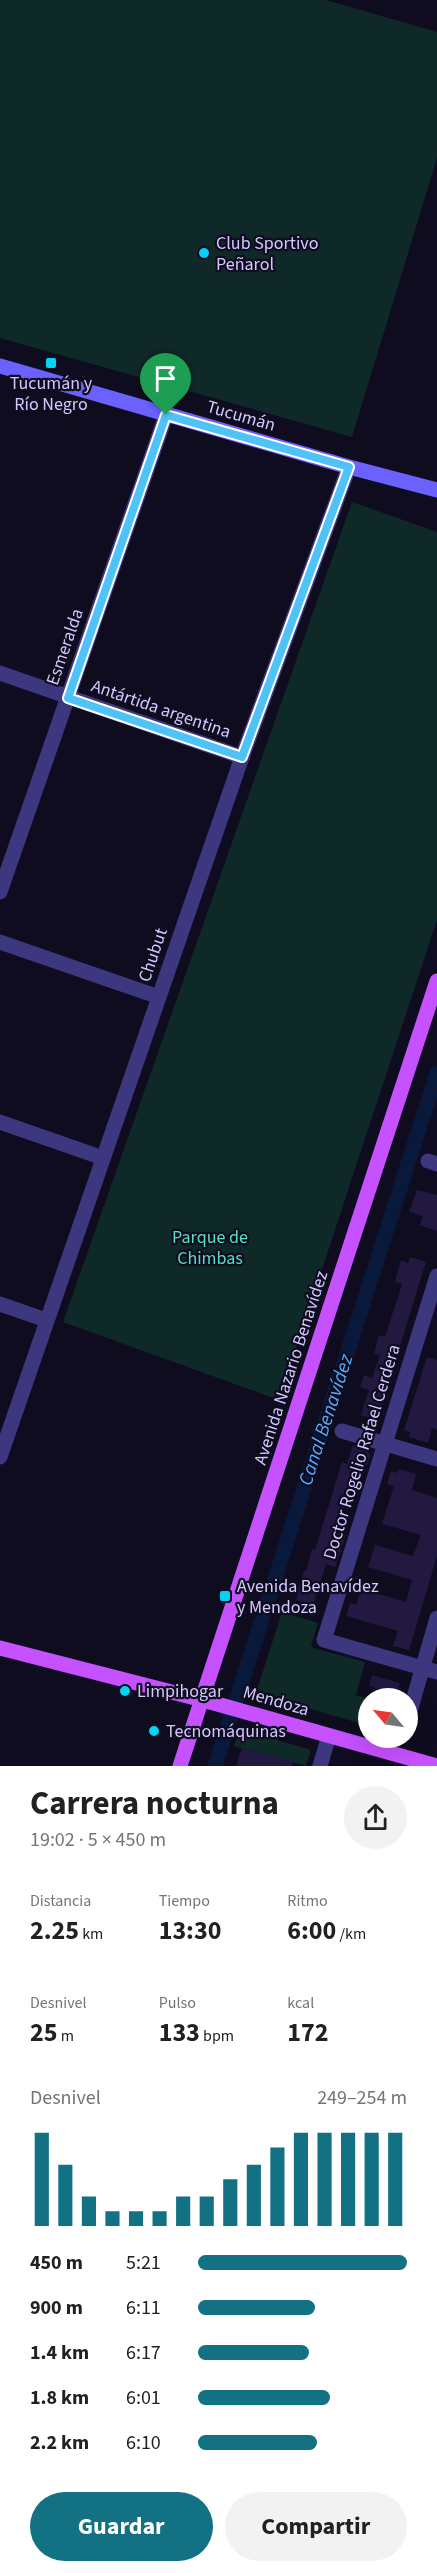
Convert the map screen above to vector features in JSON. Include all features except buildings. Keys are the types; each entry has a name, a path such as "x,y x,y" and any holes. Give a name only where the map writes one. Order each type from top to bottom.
{"main road":[{"name":"Tucumán","path":"0,366 349,467 437,490"},
{"name":"Avenida Nazario Benavídez","path":"180,1766 437,981"},
{"name":"Mendoza","path":"0,1648 203,1700 437,1766"}],"street":[{"name":"Esmeralda","path":"0,892 166,415"},
{"name":"Chubut","path":"0,1457 242,757 349,467"},
{"name":"Antártida argentina","path":"0,673 242,757"},
{"path":"0,942 159,997"},
{"path":"0,1122 103,1158"},
{"name":"Doctor Rogelio Rafael Cerdera","path":"430,1670 324,1640 437,1275"},
{"path":"0,1304 46,1320"},
{"path":"342,1431 437,1459"},
{"path":"418,1696 430,1670 437,1618"},
{"path":"320,1766 329,1736"}],"green space":[{"name":"Club Sportivo Peñarol","path":"0,0 326,0 437,32 437,158 352,437 0,338"},
{"name":"Parque de Chimbas","path":"352,502 437,532 437,920 279,1400 63,1322"},
{"path":"282,1612 318,1623 311,1645 313,1648 365,1662 356,1695 358,1696 358,1723 256,1693"},
{"path":"240,1729 311,1750 306,1766 234,1746"}],"waterway":[{"name":"Canal Benavídez","path":"215,1766 437,1073"}],"place":[{"name":"Club Sportivo Peñarol","path":"204,253"},
{"name":"Tucumán y Río Negro","path":"51,363"},
{"name":"Avenida Benavídez y Mendoza","path":"225,1596"},
{"name":"Limpihogar","path":"125,1691"},
{"name":"Tecnomáquinas","path":"154,1731"}],"route":[{"path":"166,415 349,467 242,757 68,698 166,415"}]}
